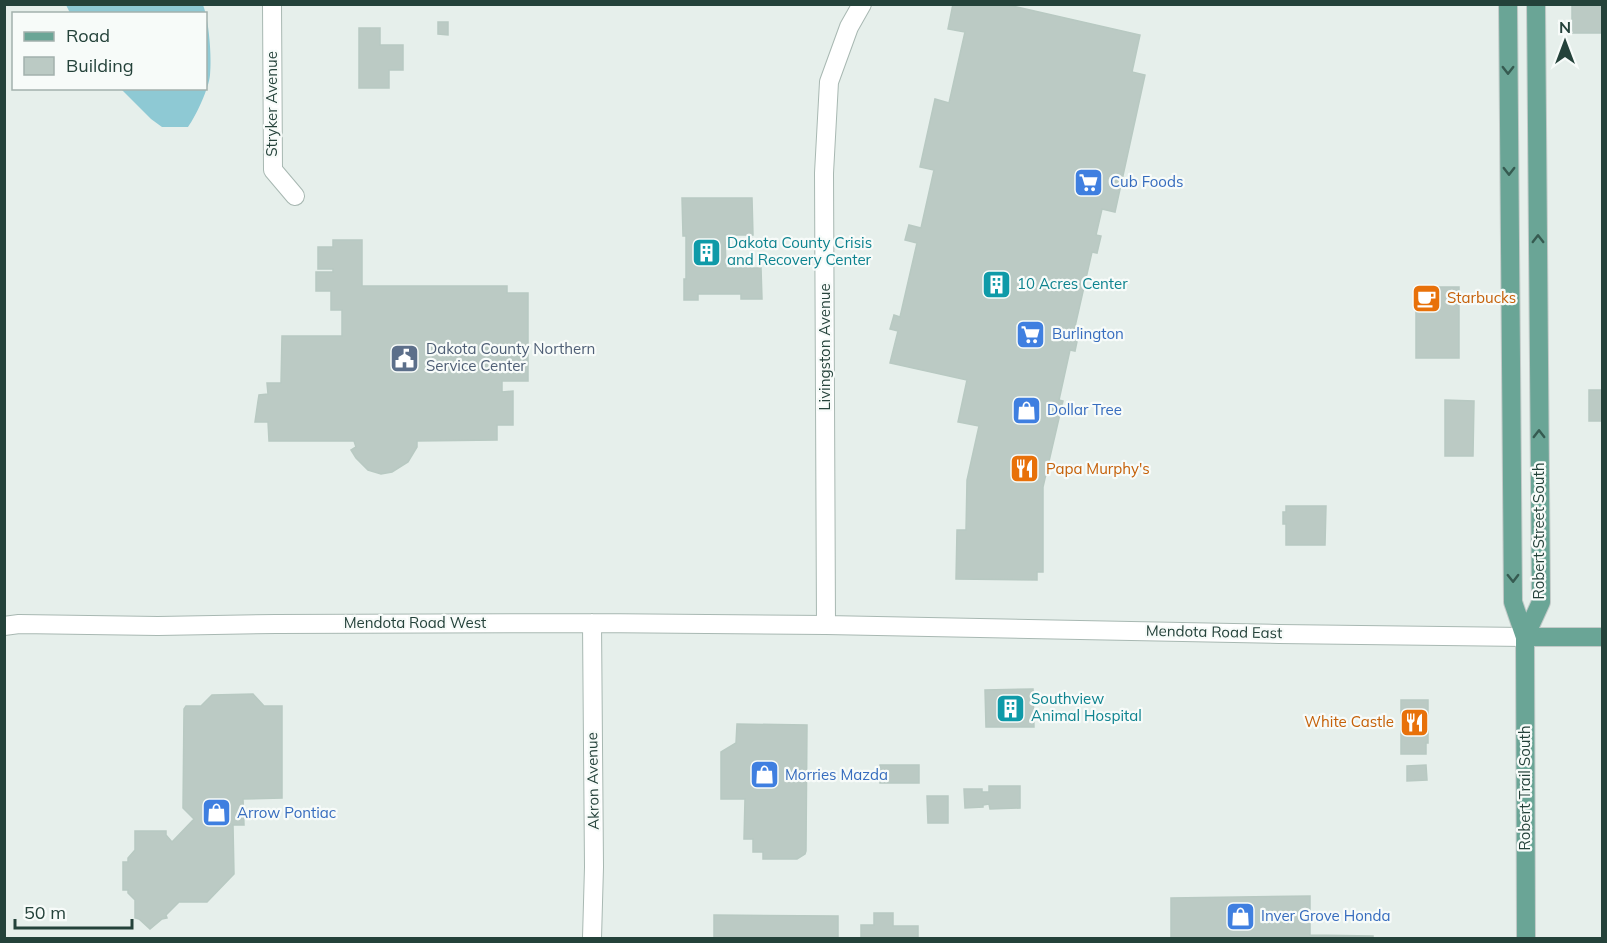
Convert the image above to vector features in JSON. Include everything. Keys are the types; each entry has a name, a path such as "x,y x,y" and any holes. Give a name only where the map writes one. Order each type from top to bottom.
{"main road":[{"name":"Robert Street South","path":"1508,4 1513,602 1525,637"},
{"name":"Robert Street South","path":"1525,637 1540,602 1536,4"},
{"path":"1508,28 1525,48 1536,53"},
{"path":"1509,113 1521,119 1537,140"},
{"name":"Mendota Road East","path":"1525,637 1602,637"},
{"name":"Robert Trail South","path":"1525,637 1526,939"}],"street":[{"name":"Stryker Avenue","path":"272,4 273,170 295,196"},
{"name":"Livingston Avenue","path":"826,625 824,173 829,81 849,27 862,4"},
{"name":"Mendota Road West","path":"4,626 19,624 158,626 592,623 826,625"},
{"name":"Akron Avenue","path":"592,623 594,867 592,939"},
{"name":"Mendota Road East","path":"826,625 1525,637"}],"water":[{"path":"66,5 203,5 205,12 70,12"},
{"path":"207,22 211,68 207,88"},
{"path":"122,90 206,90 188,127 162,127"}],"building":[{"name":"10 Acres Center","path":"953,4 1004,4 1140,35 1132,72 1145,75 1115,212 1102,209 1096,235 1101,236 1097,253 1092,252 1074,331 1079,332 1075,351 1070,350 1059,400 1063,401 1043,487 1043,572 1037,572 1037,580 956,579 957,530 966,530 967,480 979,426 958,422 967,380 890,363 898,331 890,329 894,315 900,317 917,243 905,240 909,225 921,228 934,170 920,167 935,99 949,103 965,32 948,29"},
{"path":"1572,4 1602,4 1602,33 1572,33"},
{"path":"438,22 448,22 448,35 438,34"},
{"path":"359,28 380,28 380,45 403,45 403,70 389,70 389,88 359,88"},
{"name":"Dakota County Crisis and Recovery Center","path":"682,198 752,198 753,235 725,235 726,268 761,268 762,299 741,299 741,294 698,294 698,300 684,300 686,236 683,236"},
{"name":"Dakota County Northern Service Center","path":"333,240 362,240 362,286 507,286 507,293 528,293 528,381 502,381 502,392 513,391 513,425 497,425 497,440 417,441 417,447 408,462 392,472 381,474 368,470 356,458 351,450 356,447 354,441 269,441 268,422 255,422 259,395 268,394 267,383 281,383 282,336 342,336 342,310 331,310 331,291 316,291 316,272 333,272 333,269 318,269 318,247 333,247"},
{"path":"1416,287 1459,287 1459,358 1416,358"},
{"path":"1589,390 1602,390 1602,421 1589,421"},
{"path":"1445,400 1474,401 1473,456 1445,456"},
{"path":"1286,506 1326,506 1325,545 1286,545 1286,524 1283,524 1283,512 1286,512"},
{"name":"Southview Animal Hospital","path":"1033,689 1034,727 986,727 985,690"},
{"name":"Arrow Pontiac","path":"253,694 264,706 282,706 282,798 243,799 244,825 233,825 234,874 207,902 179,902 166,915 167,918 162,919 150,929 135,918 135,900 128,890 123,890 123,862 128,862 128,858 135,850 135,831 166,831 166,835 172,842 194,819 183,808 184,709 186,706 201,706 212,695"},
{"name":"White Castle","path":"1401,700 1428,700 1426,754 1401,754"},
{"name":"Morries Mazda","path":"737,724 807,725 806,851 797,859 763,859 763,852 753,852 753,839 744,839 745,799 721,799 721,752 736,743"},
{"path":"880,765 919,765 919,783 880,783"},
{"path":"1426,765 1427,780 1407,781 1407,766"},
{"path":"989,786 1020,786 1020,808 990,809 989,804 983,807 965,808 964,789 982,789 982,792 989,792"},
{"path":"927,796 948,796 948,823 928,823"},
{"name":"Inver Grove Honda","path":"1310,896 1310,935 1373,936 1373,938 1171,938 1171,898"},
{"path":"874,913 893,913 893,926 918,926 918,938 861,938 861,925 874,925"},
{"path":"714,915 838,916 838,938 714,938"}],"place":[{"name":"Cub Foods","path":"1089,182"},
{"name":"Dakota County Crisis and Recovery Center","path":"706,252"},
{"name":"10 Acres Center","path":"996,284"},
{"name":"Starbucks","path":"1426,298"},
{"name":"Burlington","path":"1031,334"},
{"name":"Dakota County Northern Service Center","path":"405,358"},
{"name":"Dollar Tree","path":"1026,410"},
{"name":"Papa Murphy's","path":"1025,469"},
{"name":"Southview Animal Hospital","path":"1010,708"},
{"name":"White Castle","path":"1415,722"},
{"name":"Morries Mazda","path":"764,775"},
{"name":"Arrow Pontiac","path":"216,813"},
{"name":"Inver Grove Honda","path":"1240,916"}]}
